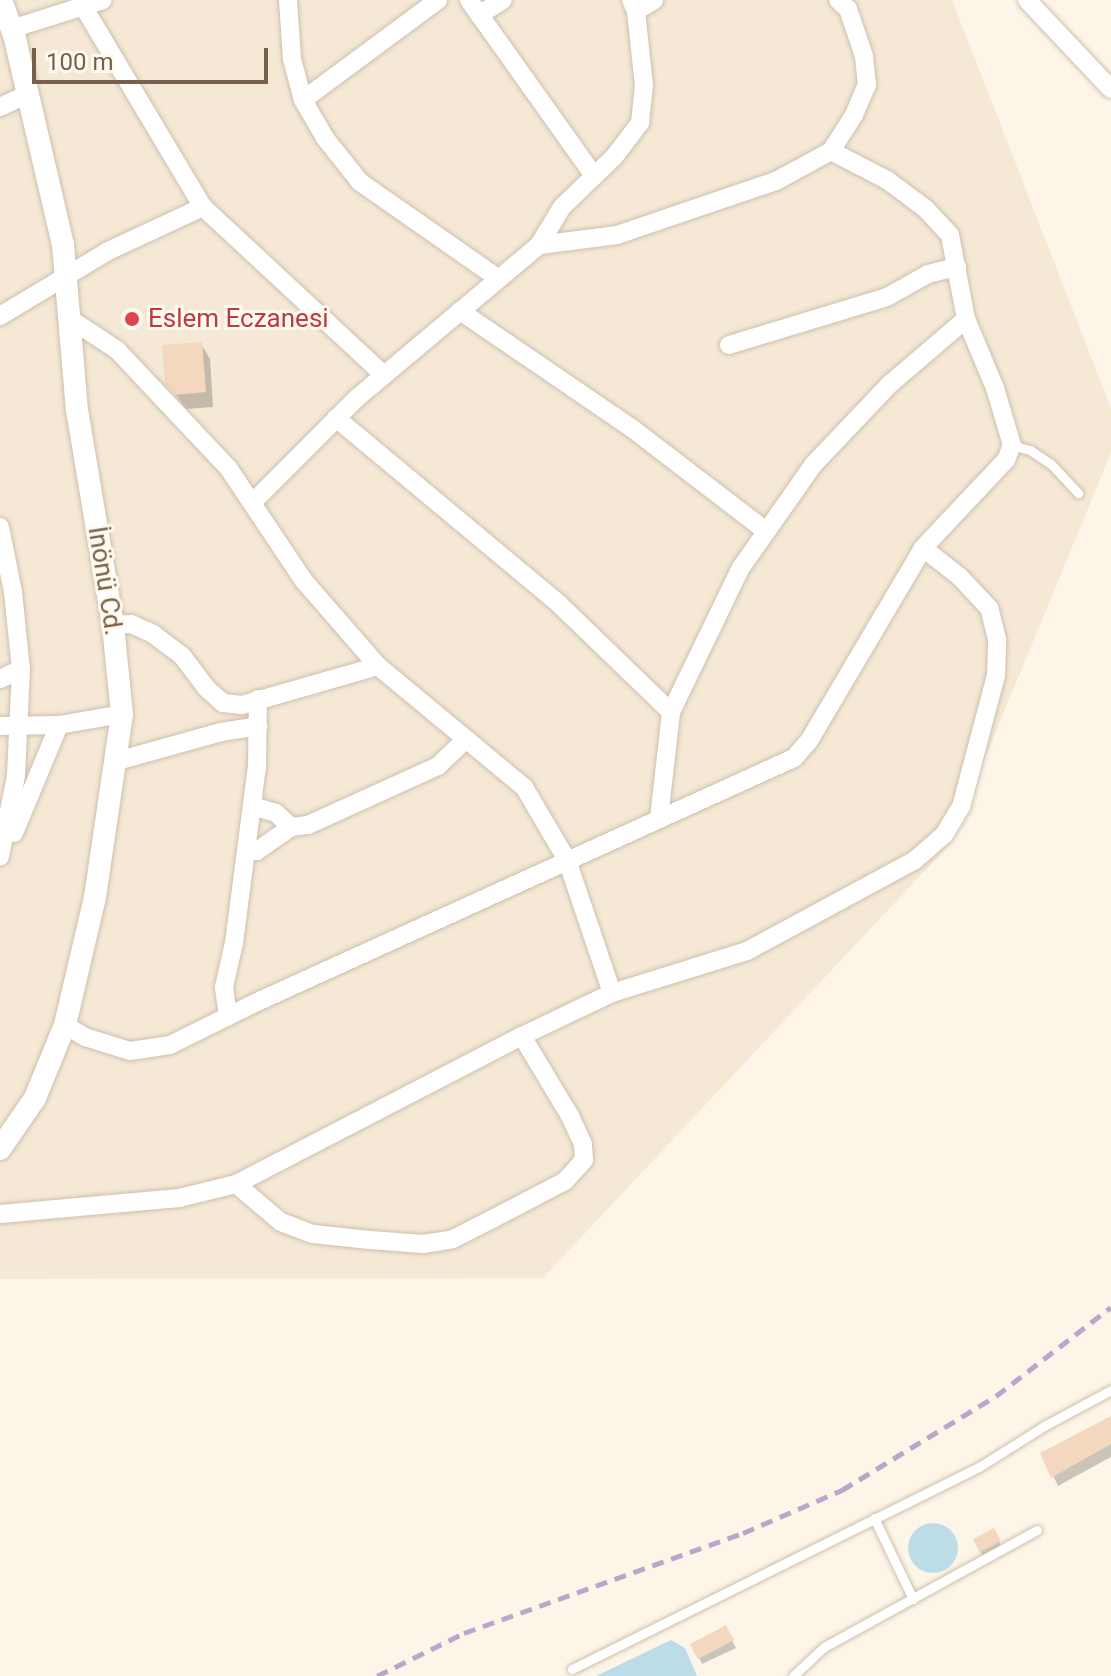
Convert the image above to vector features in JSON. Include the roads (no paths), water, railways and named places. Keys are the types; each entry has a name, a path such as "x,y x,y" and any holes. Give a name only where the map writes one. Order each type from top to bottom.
{"street":[{"name":"İnönü Cd.","path":"0,1149 35,1098 65,1025 95,897 122,714 113,625 77,411 63,245 28,94 1,0"},
{"path":"11,29 103,0"},
{"path":"288,0 292,59 303,100 325,138 360,182 499,279"},
{"path":"303,100 438,0"},
{"path":"503,0 474,8 594,176"},
{"path":"252,503 336,418 539,245 562,207 640,123 644,86 633,5 654,0"},
{"path":"539,245 617,235 776,181 831,151 854,115 867,85 864,56 848,9 838,0"},
{"path":"1027,0 1111,89"},
{"path":"83,6 203,207 384,375"},
{"path":"0,107 28,94"},
{"path":"65,1025 85,1037 130,1051 170,1045 794,758 809,741 923,548 1006,460 1012,445 995,388 966,319 950,235 926,209 887,180 831,151"},
{"path":"0,316 108,251 203,207"},
{"path":"729,345 887,297 928,274 957,267"},
{"path":"460,311 633,429 766,531"},
{"path":"70,319 117,350 229,469 304,581 378,666 524,787 567,860 612,993"},
{"path":"659,818 671,712 740,569 813,465 890,384 966,319"},
{"path":"336,418 559,604 671,712"},
{"path":"0,527 13,592 21,669 17,757 1,852"},
{"path":"0,1214 179,1198 236,1184 522,1036 612,993 747,951 874,885 915,860 944,835 961,807 996,675 997,639 989,608 960,577 923,548"},
{"path":"113,625 131,624 153,634 183,657 206,688 223,703 242,705 378,666"},
{"path":"0,679 21,669"},
{"path":"228,1016 224,987 247,850 259,726 258,699"},
{"path":"0,726 59,725 122,714"},
{"path":"1,852 16,829 59,725"},
{"path":"117,761 221,732 259,726"},
{"path":"247,850 257,851 291,827 308,825 438,766 466,739"},
{"path":"252,806 276,813 291,827"},
{"path":"236,1184 281,1222 313,1234 423,1244 453,1239 502,1214 565,1181 584,1160 583,1144 570,1116 522,1036"}],"lane":[{"path":"1012,445 1030,450 1051,464 1078,493"},
{"path":"17,757 44,762"},
{"path":"572,1669 979,1467 1044,1426 1111,1390"},
{"path":"874,1518 913,1599"},
{"path":"793,1676 824,1647 1037,1530"}],"water":[{"path":"933,1523 951,1530 958,1548 951,1566 933,1573 915,1566 908,1548 915,1530"},
{"path":"671,1640 685,1648 697,1676 596,1676"}],"railway":[{"path":"377,1676 464,1633 743,1533 842,1490 996,1396 1111,1307"}],"place":[{"name":"Eslem Eczanesi","path":"132,319"}]}
